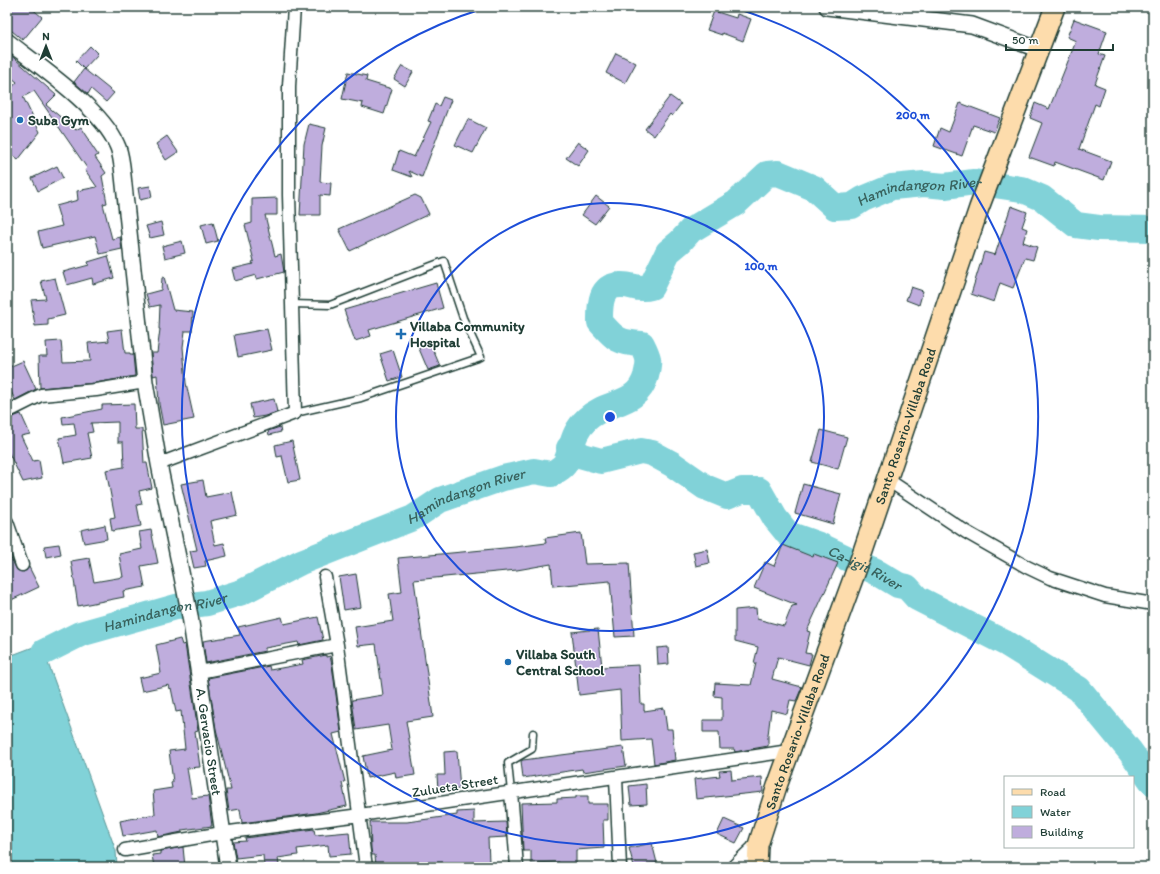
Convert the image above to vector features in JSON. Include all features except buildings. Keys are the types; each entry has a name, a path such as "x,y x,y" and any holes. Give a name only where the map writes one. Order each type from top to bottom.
{"main road":[{"name":"Santo Rosario-Villaba Road","path":"757,867 758,846 790,751 859,564 979,208 1055,7"}],"street":[{"path":"159,464 296,413 289,195 289,86 294,7"},
{"path":"828,7 972,25 1040,50"},
{"name":"A. Gervacio Street","path":"7,40 88,106 108,128 117,145 122,166 145,382 159,464 184,580 228,867"},
{"path":"7,412 41,395 96,390 145,382"},
{"path":"888,480 966,532 1028,568 1050,578 1105,596 1153,604"},
{"path":"7,522 22,565"},
{"path":"325,577 337,645 366,867"},
{"path":"199,672 337,645"},
{"name":"Zulueta Street","path":"124,850 222,833 360,815 790,751"},
{"path":"616,778 620,867"},
{"path":"511,792 517,867"},
{"path":"734,867 758,846"}],"lane":[{"path":"292,304 330,305 444,261 463,318 481,357 361,398 296,413"},
{"path":"511,792 508,763 532,749 532,733"}],"water":[{"path":"36,646 44,652 116,851 117,867 7,867 7,657"}],"waterway":[{"name":"Hamindangon River","path":"44,652 80,634 176,607 207,603 242,592 301,562 413,518 440,500 503,478 534,471 551,474 560,469 566,462 578,429 582,424 595,413 621,402 636,393 642,386 646,376 648,359 642,344 627,343 618,339 600,322 600,310 604,293 613,286 620,285 628,285 638,288 651,287 668,252 691,230 736,203 767,174 778,173 814,188 835,207 852,206 863,199 892,187 924,184 945,186 974,182 1021,189 1042,198 1076,225 1099,228 1153,229"},
{"name":"Ca-igit River","path":"569,448 583,456 601,461 641,451 652,453 672,464 705,487 727,496 742,490 759,490 775,518 788,534 819,545 878,573 898,585 907,587 917,598 1007,644 1079,689 1130,751 1153,783"}],"place":[{"name":"Suba Gym","path":"20,120"},
{"name":"Villaba Community Hospital","path":"401,334"},
{"name":"Villaba South Central School","path":"508,662"}]}
